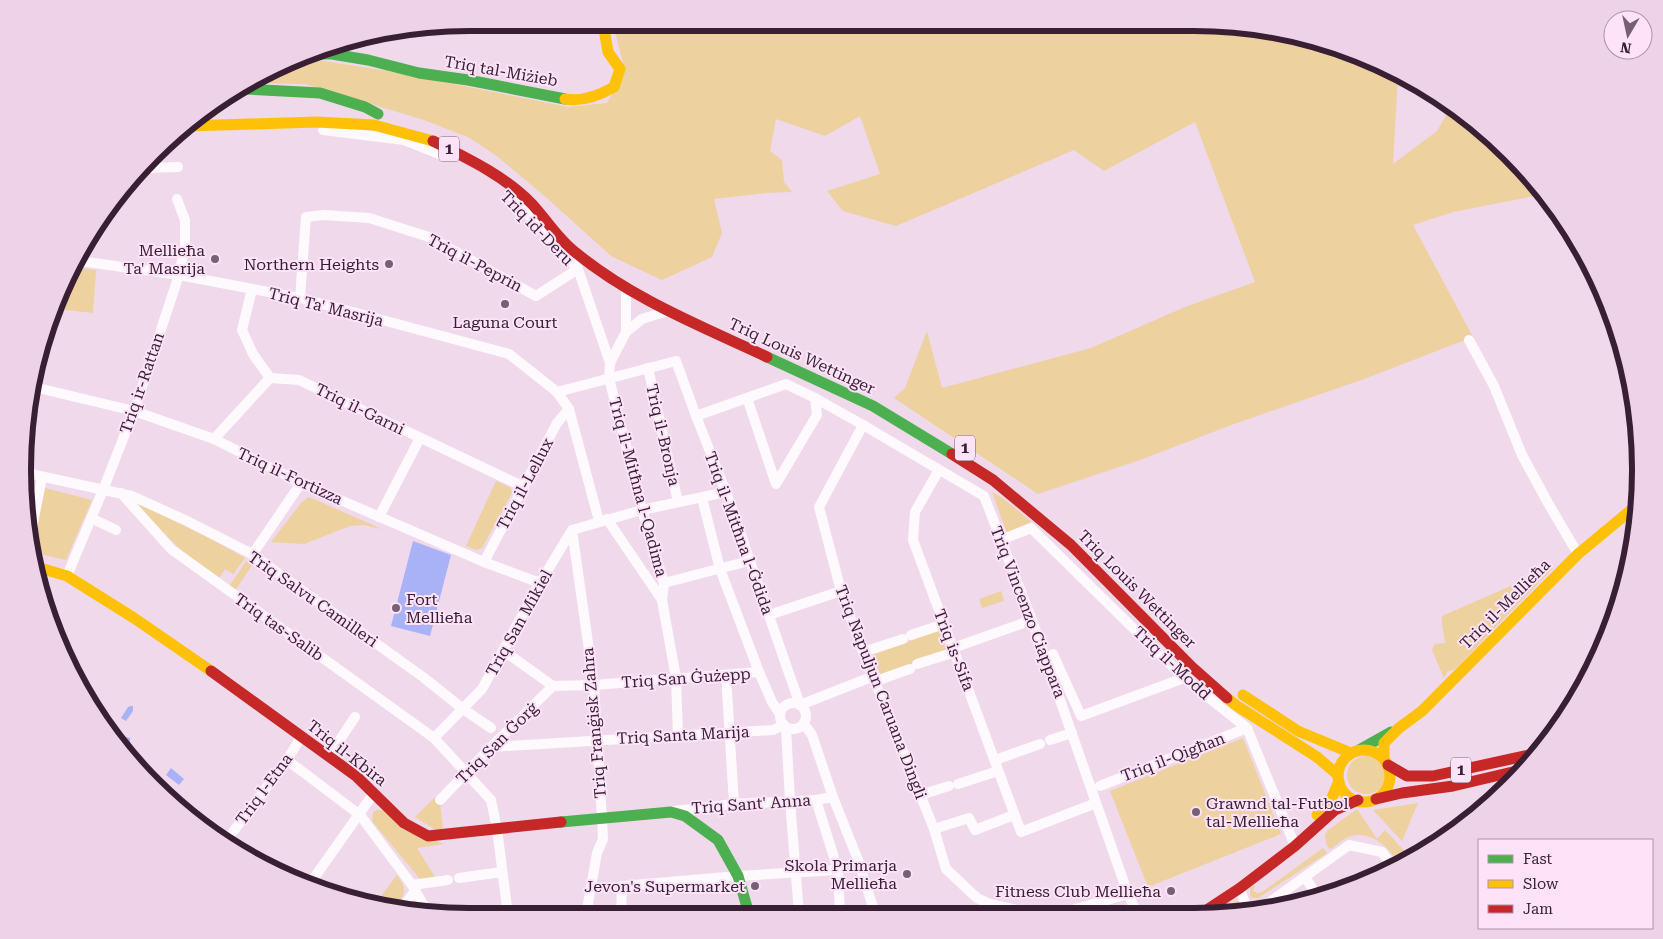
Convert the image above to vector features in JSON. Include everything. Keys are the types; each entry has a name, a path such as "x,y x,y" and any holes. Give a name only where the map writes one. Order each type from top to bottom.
{"main road":[{"name":"Triq tal-Miżieb","path":"332,54 368,60 419,73 468,80 571,100 598,96 614,87 620,69 608,52 604,31"},
{"path":"214,114 340,112 382,115 364,106 320,93 251,89"},
{"name":"Triq Louis Wettinger","path":"199,126 291,122 374,125 432,140 471,160 508,184 531,203 573,251 626,289 668,311 873,406 993,480 1071,546 1192,667 1237,706 1317,756 1338,778"},
{"name":"1","path":"427,128 456,140 494,162 535,195 561,221"},
{"path":"600,257 620,273 668,298"},
{"name":"Triq Louis Wettinger","path":"746,335 878,397 903,411"},
{"name":"1","path":"988,464 1019,486"},
{"name":"Triq Louis Wettinger","path":"1047,510 1168,626"},
{"name":"Triq il-Mellieħa","path":"1355,752 1399,728 1422,711 1578,554 1630,511"},
{"name":"Triq il-Kbira","path":"43,569 67,576 186,648 301,737 356,776 404,823 428,836 670,812"},
{"path":"1232,686 1298,731 1355,752"},
{"name":"Triq il-Mellieħa","path":"1386,762 1384,743 1399,728"},
{"path":"1295,846 1302,829 1330,802 1335,794 1340,766 1344,759 1355,752 1368,750 1378,753 1386,762 1391,776 1389,785 1384,793 1376,799 1369,801 1358,800 1348,796 1342,789 1338,778"},
{"name":"1","path":"1386,762 1408,776 1433,776 1525,756"},
{"name":"1","path":"1376,799 1453,786 1509,773"},
{"path":"1210,907 1240,888 1295,846 1335,810 1358,800"},
{"path":"670,812 685,816 718,840 738,876 747,908"}],"street":[{"name":"Triq id-Deru","path":"291,122 330,132 404,140 461,162 512,198 578,269 610,363"},
{"path":"153,168 178,167"},
{"name":"Triq ir-Rattan","path":"67,576 104,490 134,411 179,275 185,245 185,220 177,199"},
{"name":"Triq il-Peprin","path":"300,298 306,217 324,215 369,218 430,237 536,296 578,269"},
{"name":"Triq Ta' Masrija","path":"84,262 179,275 300,298 509,354 557,392 569,409"},
{"path":"214,439 270,378 253,354 242,330 252,289"},
{"name":"Triq il-Mitħna l-Qadima","path":"626,289 626,332"},
{"name":"Triq il-Mitħna l-Qadima","path":"668,311 642,319 626,332 610,363 609,378 642,510 664,583 662,600 676,678 678,736"},
{"path":"1469,340 1494,386 1522,455 1578,554"},
{"name":"Triq il-Mitħna l-Ġdida","path":"648,368 676,361 726,492 800,705"},
{"path":"557,392 648,368"},
{"name":"Triq il-Bronja","path":"648,368 678,502"},
{"name":"Triq il-Garni","path":"270,378 299,380 524,487"},
{"name":"Triq Vincenzo Ciappara","path":"696,416 786,384 863,425 984,496 1032,620 1128,894 1135,908"},
{"name":"Triq il-Fortizza","path":"39,388 134,411 214,439 301,483 484,562 540,583"},
{"path":"747,398 776,484 817,415 815,398"},
{"path":"569,409 603,520 662,600"},
{"name":"Triq il-Lellux","path":"484,562 557,423 569,409"},
{"name":"Triq Napuljun Caruana Dingli","path":"863,425 819,507 841,591 934,829 946,869 971,893 990,904 1007,908"},
{"path":"379,517 420,438"},
{"name":"Triq is-Sifa","path":"939,470 915,512 913,540 1021,832 1096,803"},
{"path":"31,474 121,493"},
{"path":"34,520 42,477"},
{"path":"252,555 301,483"},
{"path":"572,530 642,510 726,492"},
{"name":"Triq Salvu Camilleri","path":"121,493 132,496 185,520 252,555 491,728"},
{"name":"Triq tas-Salib","path":"121,493 171,549 434,738 491,800 507,908"},
{"path":"702,498 720,570 759,672 772,702 780,714 781,722 785,726 798,728 804,724 806,716 800,705"},
{"path":"91,518 116,530"},
{"name":"Triq il-Modd","path":"1002,540 1031,528 1184,678 1247,728 1295,846"},
{"name":"Triq San Mikiel","path":"434,738 482,689 540,583 572,530"},
{"name":"Triq Franġisk Zahra","path":"572,530 594,685 603,840 597,853 587,908"},
{"path":"664,583 749,561"},
{"path":"770,615 841,591"},
{"path":"780,714 788,704 800,705 914,667 1032,620"},
{"path":"864,652 944,624"},
{"path":"504,651 553,686"},
{"path":"1053,654 1081,716 1184,678"},
{"name":"Triq San Ġużepp","path":"553,686 594,685 759,672"},
{"path":"726,675 728,732 734,804"},
{"name":"Triq San Ġorġ","path":"440,800 553,686"},
{"path":"329,756 355,716"},
{"path":"804,724 812,735 832,797 860,865 873,908"},
{"path":"785,726 798,908"},
{"name":"Triq Santa Marija","path":"491,747 774,730 785,726"},
{"name":"Triq il-Qigħan","path":"1100,786 1247,728"},
{"path":"1050,740 1072,733"},
{"name":"Triq l-Etna","path":"230,836 287,760 301,737"},
{"path":"995,760 1040,744"},
{"path":"287,760 360,815 423,905"},
{"path":"920,795 998,771"},
{"path":"314,878 374,793"},
{"name":"Triq Sant' Anna","path":"670,812 734,804 816,800 832,797"},
{"path":"816,800 838,870 840,908"},
{"path":"934,829 969,818 975,830 1014,815"},
{"path":"1273,900 1349,846 1382,852 1389,862"},
{"path":"621,908 622,886 838,870"},
{"path":"459,878 502,872"},
{"path":"1305,877 1314,891"},
{"path":"405,903 413,888 448,880"},
{"path":"1240,888 1245,905"},
{"path":"1079,908 1128,894"}],"shaded area":[{"path":"615,31 1194,31 1251,35 1307,46 1361,65 1398,82 1393,164 1437,131 1448,113 1482,140 1535,196 1453,212 1413,225 1473,337 1364,379 1234,424 1140,460 1038,494 894,398 905,388 927,331 942,388 1091,348 1185,307 1255,282 1195,122 1104,171 1074,150 896,226 843,211 827,191 880,174 860,116 825,136 776,119 770,151 782,160 784,182 792,192 714,199 722,233 712,257 662,280 611,256 498,157 470,138 424,120 305,84 263,83 317,60 394,72 568,107 607,103 625,71"},
{"path":"80,268 96,270 93,313 62,309"},
{"path":"496,481 511,488 512,493 482,548 476,550 466,546"},
{"path":"45,488 92,500 66,560 40,554 36,534"},
{"path":"992,492 1031,521 1026,527 1007,534"},
{"path":"309,497 382,529 363,525 350,526 304,544 271,542 302,502"},
{"path":"133,501 211,539 245,558 233,574 225,569 219,578 182,551"},
{"path":"247,560 253,564 234,592 228,588"},
{"path":"1554,567 1454,670 1448,671 1444,678 1432,650 1435,644 1445,643 1442,616"},
{"path":"1001,591 1004,601 982,608 979,599"},
{"path":"939,630 947,651 881,676 873,655"},
{"name":"Grawnd tal-Futbol tal-Mellieħa","path":"1243,738 1281,834 1148,887 1110,791"},
{"path":"1366,756 1380,761 1385,775 1380,789 1366,794 1352,789 1347,775 1352,761"},
{"path":"435,797 440,802 443,830 434,829 415,817"},
{"path":"1418,803 1402,841 1373,810"},
{"path":"1357,809 1377,839 1385,830 1406,853 1395,859 1384,845 1364,835 1348,837 1331,849 1327,846 1325,836 1327,831"},
{"path":"385,810 403,829 444,844 417,848 435,877 420,879 372,821 373,812"},
{"path":"1323,848 1327,853 1258,898 1252,898 1250,888 1255,885 1253,891 1262,892"},
{"path":"397,875 404,888 399,902 380,898"},
{"path":"1235,901 1238,901 1239,905 1227,906"}],"water":[{"path":"413,541 451,555 430,636 391,626"},
{"path":"133,706 133,711 126,721 121,718 128,707"},
{"path":"122,736 130,738 129,744"},
{"path":"171,768 184,779 179,785 166,775"}],"traffic: fast":[{"path":"332,54 368,60 419,73 468,80 565,99"},
{"path":"251,89 320,93 365,107 378,114"},
{"path":"767,357 873,406 952,454"},
{"path":"1359,750 1391,732"},
{"path":"561,822 671,812 685,816 718,840 738,876 747,908"}],"traffic: slow":[{"path":"565,99 578,100 591,97 614,87 620,69 608,52 604,31"},
{"path":"199,126 317,122 374,125 433,141"},
{"path":"1384,758 1384,743 1399,728 1422,711 1578,554 1630,511"},
{"path":"43,569 67,576 134,618 211,671"},
{"path":"1243,695 1298,731 1351,753"},
{"path":"1227,698 1317,757 1338,775"},
{"path":"1364,750 1378,754 1386,762 1390,776 1386,790 1378,798 1364,802 1350,798 1342,790 1338,776 1342,762 1350,754 1364,750"},
{"path":"1317,815 1331,800 1339,781"}],"traffic: jam":[{"path":"433,141 485,168 510,185 532,204 569,247 620,284 692,323 767,357"},
{"path":"952,454 993,480 1071,545 1192,667 1227,698"},
{"path":"211,671 356,776 404,823 428,836 561,822"},
{"path":"1388,765 1407,776 1433,776 1525,756"},
{"path":"1376,799 1402,793 1453,786 1509,773"},
{"path":"1210,907 1240,888 1295,846 1335,810 1358,800"}],"place":[{"name":"Mellieħa Ta' Masrija","path":"215,259"},
{"name":"Northern Heights","path":"389,264"},
{"name":"Laguna Court","path":"505,304"},
{"name":"Fort Mellieħa","path":"396,608"},
{"name":"Grawnd tal-Futbol tal-Mellieħa","path":"1196,812"},
{"name":"Skola Primarja Mellieħa","path":"907,874"},
{"name":"Jevon's Supermarket","path":"755,886"},
{"name":"Fitness Club Mellieħa","path":"1171,891"}]}
